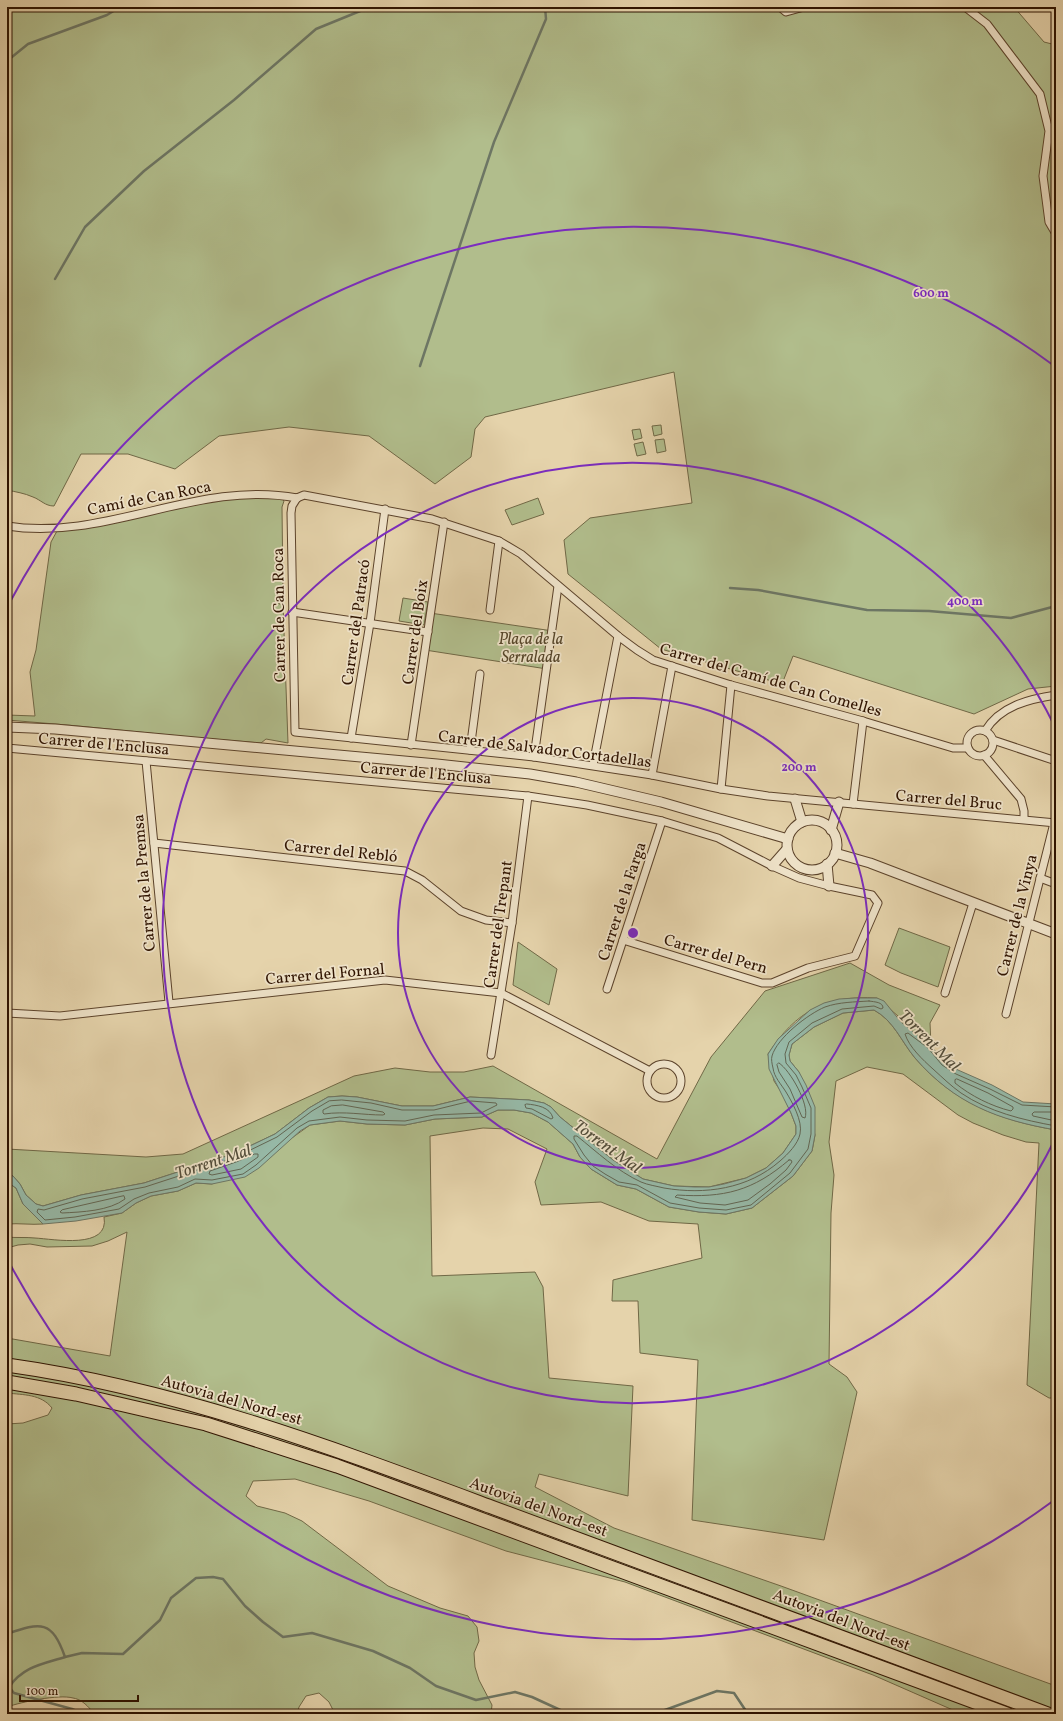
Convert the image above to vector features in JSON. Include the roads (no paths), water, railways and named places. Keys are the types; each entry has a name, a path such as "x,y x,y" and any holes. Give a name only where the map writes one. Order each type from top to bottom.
{"highway":[{"name":"Autovia del Nord-est","path":"7,1365 50,1371 132,1389 213,1409 298,1436 615,1552 1048,1714"},
{"name":"Autovia del Nord-est","path":"7,1382 83,1396 206,1424 337,1466 1007,1714"}],"street":[{"path":"780,7 786,12 804,7"},
{"path":"965,7 987,24 1040,94 1049,131 1043,176 1049,222 1056,234"},
{"name":"Camí de Can Roca","path":"7,526 41,528 71,526 237,495 267,494 297,498"},
{"name":"Carrer del Camí de Can Comelles","path":"297,498 304,495 385,509 444,522 499,541 521,554 618,636 645,655 672,666 731,685 863,720 953,748 968,748"},
{"name":"Carrer de Can Roca","path":"295,732 291,513 292,506 297,498"},
{"name":"Carrer del Patracó","path":"351,738 370,623 385,509"},
{"name":"Carrer del Boix","path":"411,745 444,522"},
{"path":"490,610 499,541"},
{"path":"534,757 558,586"},
{"path":"292,612 428,632"},
{"path":"593,765 618,636"},
{"path":"652,775 672,666"},
{"path":"470,750 480,674"},
{"path":"721,789 731,685"},
{"path":"985,731 992,721 1006,710 1026,701 1056,695"},
{"path":"853,804 863,720"},
{"path":"7,726 530,774 576,782 661,802 788,839"},
{"path":"993,740 991,749 984,755 975,755 968,748 967,741 971,734 978,730 985,731 993,740 1056,761"},
{"name":"Carrer de Salvador Cortadellas","path":"295,732 534,757 652,775 721,789 839,802"},
{"name":"Carrer de l'Enclusa","path":"7,748 528,796 587,805 662,822 718,838 798,878 829,886"},
{"path":"984,755 1021,799 1024,819"},
{"name":"Carrer de la Premsa","path":"146,761 169,1002"},
{"name":"Carrer del Trepant","path":"491,1055 512,923 528,796"},
{"path":"795,798 802,822"},
{"path":"831,830 839,802"},
{"name":"Carrer del Bruc","path":"839,802 1055,823"},
{"name":"Carrer de la Farga","path":"607,989 662,822"},
{"path":"802,822 821,822 831,830 835,837 835,853 828,864 814,870 800,867 789,856 787,849 788,839 796,826 802,822"},
{"name":"Carrer de la Vinya","path":"1006,1014 1055,823"},
{"name":"Carrer del Rebló","path":"154,843 405,871 422,880 461,911 486,920 512,923"},
{"path":"772,866 787,849"},
{"path":"835,853 870,864 1056,934"},
{"path":"828,864 829,886"},
{"path":"1040,878 1056,884"},
{"name":"Carrer del Pern","path":"623,940 762,983 772,983 808,968 855,956 878,903 872,895 829,886"},
{"path":"945,993 972,903"},
{"name":"Carrer del Fornal","path":"7,1013 60,1016 169,1002 385,980 501,992 650,1071"},
{"path":"664,1063 675,1067 681,1077 679,1089 669,1097 657,1096 648,1087 647,1079 650,1071 656,1066 664,1063"}],"water":[{"name":"Torrent Mal","path":"877,998 884,1001 901,1022 931,1046 945,1062 958,1070 992,1085 1023,1102 1056,1104 1056,1130 1015,1121 996,1115 979,1108 962,1098 930,1074 910,1052 887,1020 874,1010 843,1013 814,1027 792,1044 789,1055 790,1061 799,1072 815,1107 815,1135 812,1151 793,1176 752,1208 726,1214 699,1212 669,1207 636,1189 617,1185 591,1169 580,1157 573,1144 548,1122 531,1113 514,1110 498,1110 482,1117 435,1119 405,1125 367,1124 340,1121 310,1125 300,1131 259,1168 245,1177 212,1184 196,1183 178,1191 151,1196 136,1203 122,1213 76,1221 43,1224 23,1204 16,1188 7,1182 7,1174 13,1176 20,1184 26,1195 36,1204 43,1206 81,1195 144,1183 233,1154 275,1134 309,1108 328,1097 342,1096 357,1097 402,1106 433,1106 470,1097 529,1100 544,1103 551,1107 560,1117 613,1160 643,1179 674,1186 709,1187 724,1184 746,1178 766,1168 783,1153 796,1134 796,1126 791,1113 769,1069 768,1054 778,1039 810,1010 824,1003 839,999"}],"waterway":[{"path":"7,61 28,44 107,15 120,7"},
{"path":"55,279 85,227 144,171 234,100 316,29 370,7"},
{"path":"420,366 494,142 546,19 545,7"},
{"path":"730,588 758,590 867,610 929,611 1011,618 1056,606"},
{"path":"7,1634 29,1627 44,1627 50,1630 55,1636 65,1657 82,1653 123,1654 160,1620 171,1598 196,1578 213,1577 223,1579 245,1606 283,1637 312,1633 373,1651 410,1668 436,1686 476,1700 515,1692 532,1697 569,1714"},
{"path":"65,1657 28,1670 21,1674 9,1687 14,1693 72,1709 83,1714"},
{"path":"654,1714 717,1691 734,1693 748,1714"}],"park label":[{"name":"Plaça de la Serralada","path":"531,647"}]}
